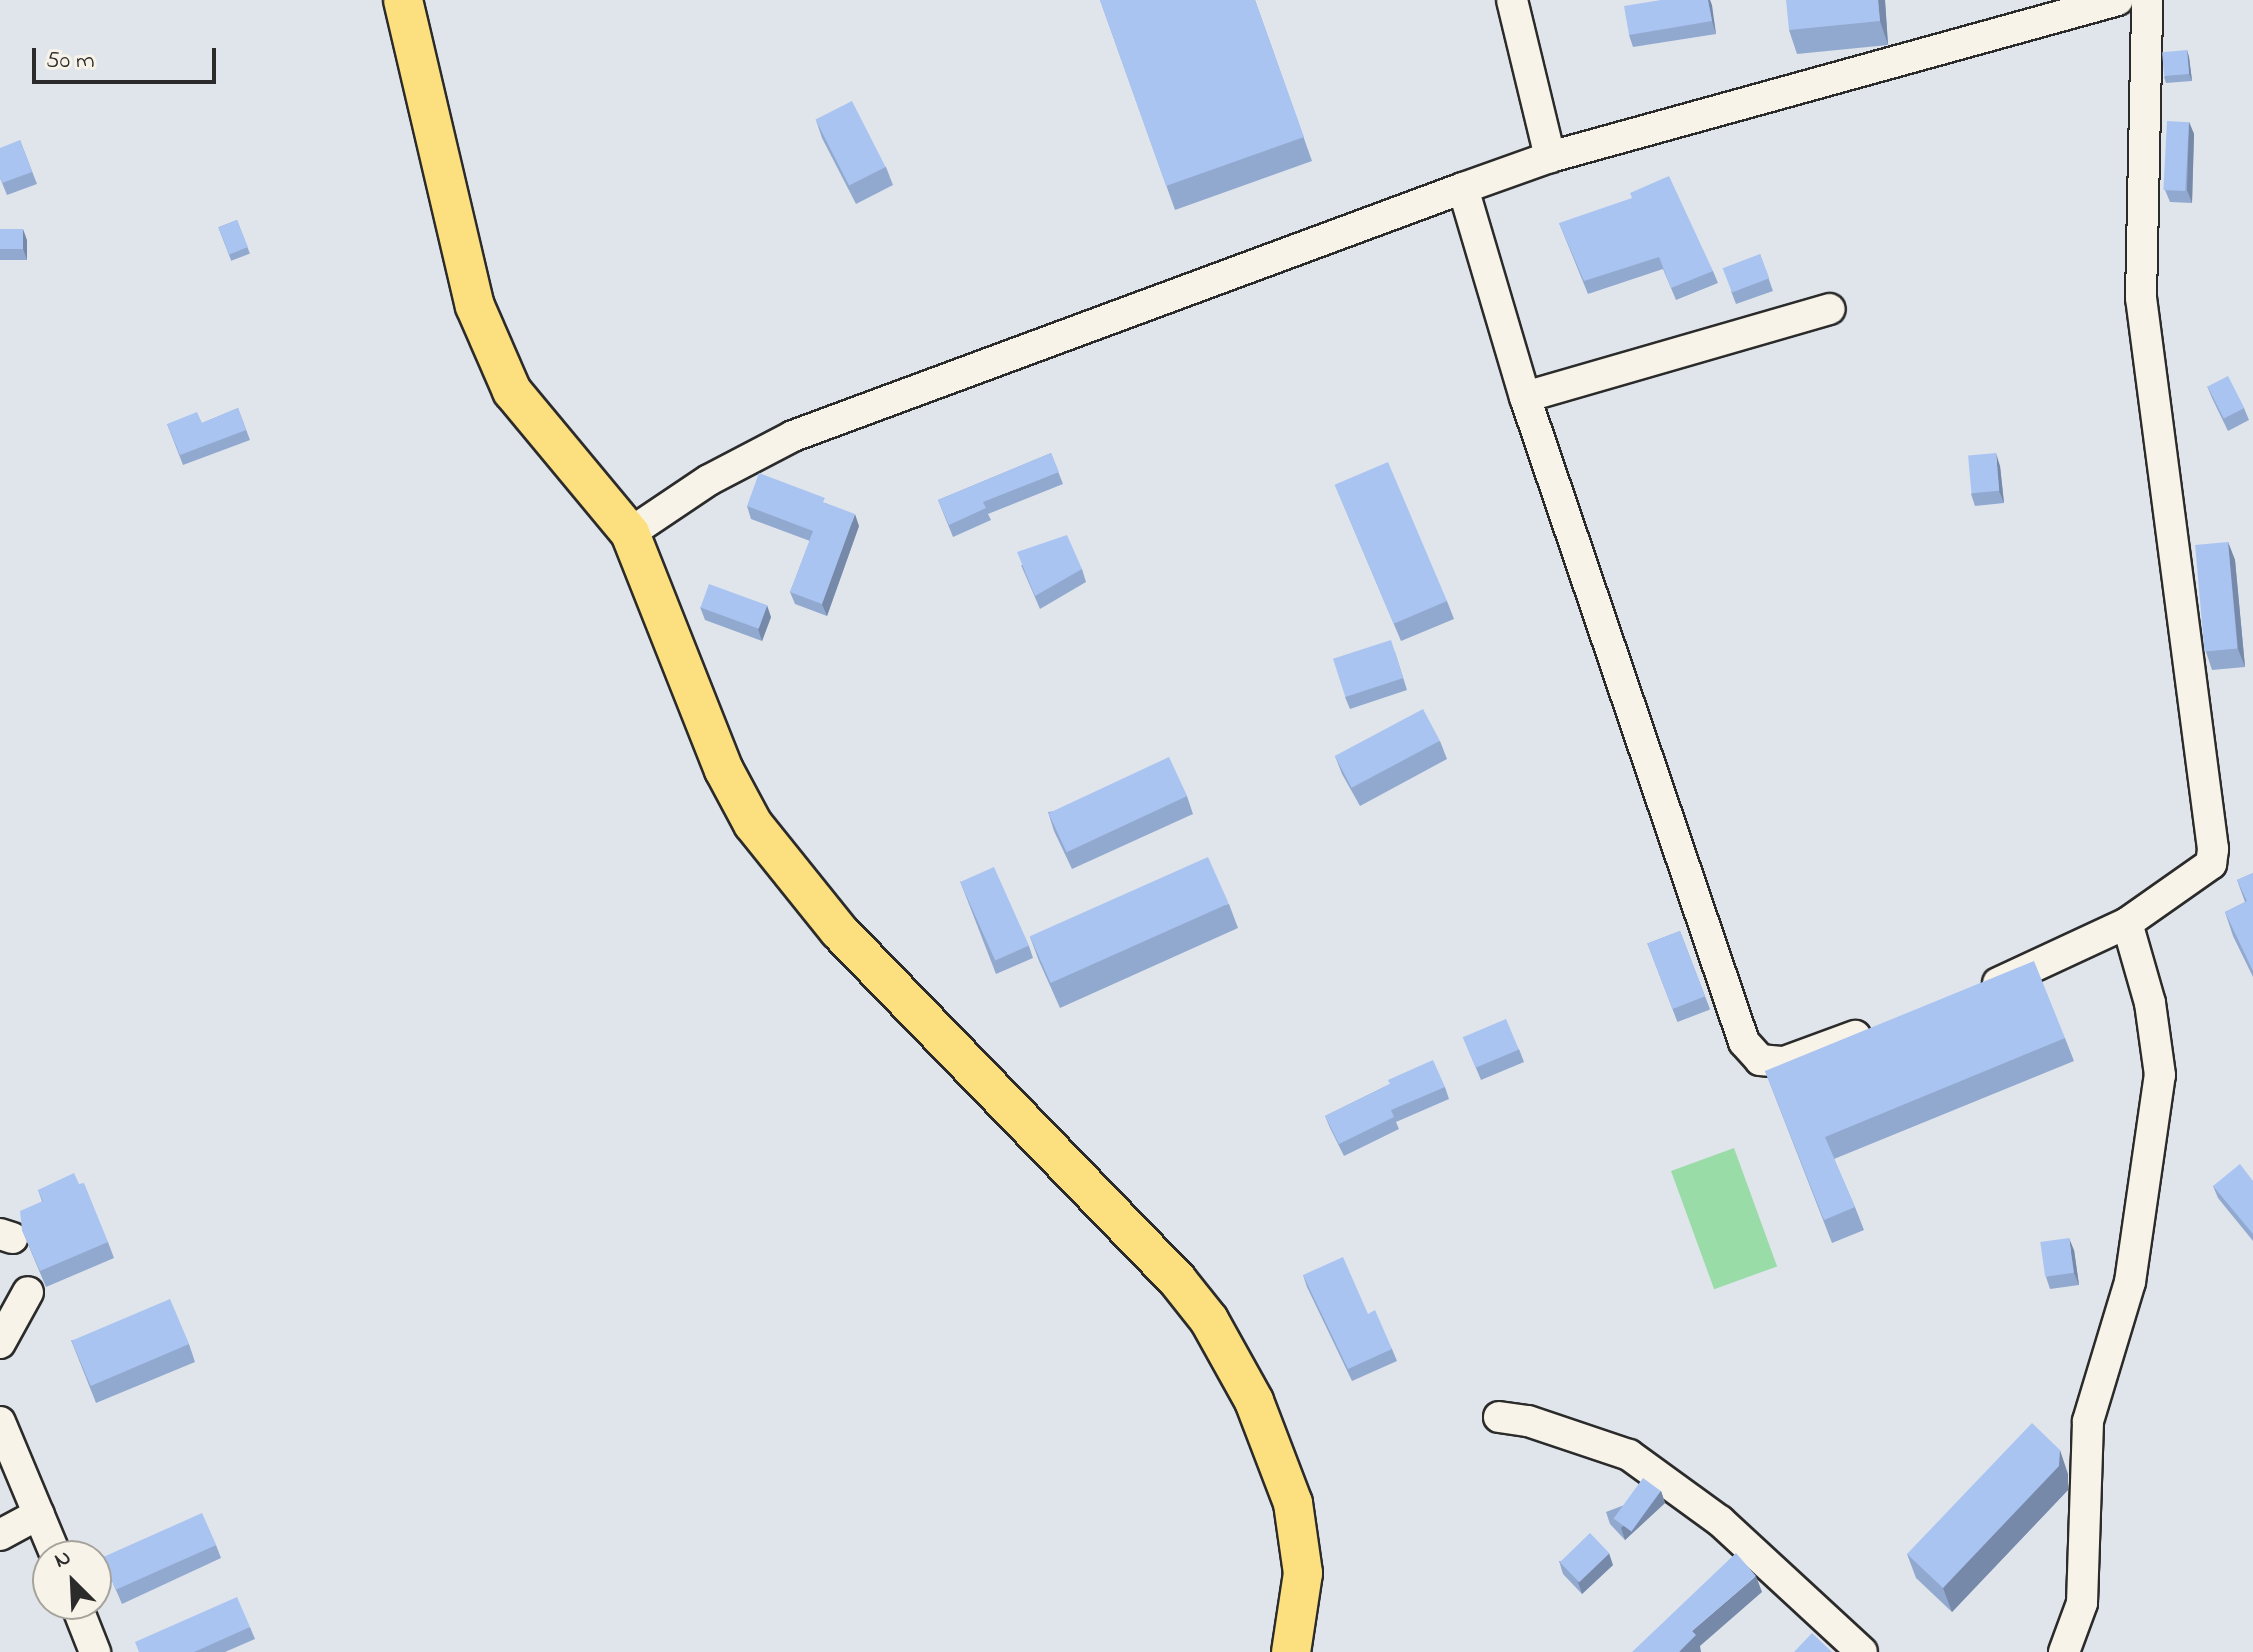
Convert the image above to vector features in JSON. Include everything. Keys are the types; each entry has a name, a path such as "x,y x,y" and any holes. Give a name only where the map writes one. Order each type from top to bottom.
{"main road":[{"path":"403,0 475,306 512,391 630,533 724,770 753,824 839,931 1178,1281 1209,1320 1254,1401 1293,1503 1303,1573 1291,1652"}],"street":[{"path":"1512,0 1550,157"},
{"path":"630,533 709,480 793,436 1463,188 1550,157 2118,0"},
{"path":"1970,994 2065,956 2127,923 2211,864 2213,849 2141,298 2147,0"},
{"path":"1463,188 1525,397 1744,1042 1760,1060 1784,1062 1885,1025"},
{"path":"1525,397 1830,309"},
{"path":"2064,1652 2082,1603 2088,1421 2130,1282 2160,1075 2150,1003 2127,923"},
{"path":"0,1343 28,1292"},
{"path":"1499,1417 1528,1421 1629,1455 1720,1521 1862,1652"},
{"path":"0,1422 50,1540"},
{"path":"0,1535 39,1514"},
{"path":"82,1620 95,1652"}],"green space":[{"path":"1734,1148 1777,1266 1714,1289 1671,1171"}],"building":[{"path":"1100,0 1255,0 1304,137 1166,186"},
{"path":"1661,0 1708,0 1712,21 1629,35 1624,6"},
{"path":"1786,0 1878,0 1880,21 1789,30"},
{"path":"2187,50 2189,74 2164,76 2162,52"},
{"path":"852,101 886,167 849,186 815,120"},
{"path":"2167,121 2189,122 2185,191 2163,190"},
{"path":"20,140 32,172 2,183 0,148"},
{"path":"1669,176 1713,271 1671,288 1659,257 1584,281 1559,223 1632,198 1630,193"},
{"path":"237,220 248,247 229,254 218,227"},
{"path":"0,229 23,229 23,249 0,249"},
{"path":"1760,254 1769,278 1732,293 1723,268"},
{"path":"2228,376 2244,408 2224,419 2208,386"},
{"path":"238,408 246,430 180,455 167,424 197,412 202,423"},
{"path":"1051,453 1059,472 983,502 986,508 949,525 938,500"},
{"path":"1996,453 1999,491 1971,493 1968,455"},
{"path":"1388,462 1447,601 1394,624 1335,485"},
{"path":"759,473 825,498 823,502 855,514 822,604 790,592 813,531 747,506"},
{"path":"1067,535 1082,569 1035,596 1017,552"},
{"path":"2228,542 2237,649 2204,651 2195,545"},
{"path":"709,584 767,605 759,629 700,607"},
{"path":"1391,640 1403,678 1345,697 1333,659"},
{"path":"1423,709 1440,741 1352,788 1335,756"},
{"path":"1169,757 1187,796 1067,852 1048,813"},
{"path":"1208,857 1229,904 1051,983 1030,936"},
{"path":"994,867 1029,946 995,961 960,882"},
{"path":"2253,873 2253,971 2225,912 2247,901 2237,880"},
{"path":"1680,931 1705,996 1672,1009 1647,944"},
{"path":"2034,961 2065,1038 1825,1137 1855,1207 1824,1220 1765,1071"},
{"path":"1506,1019 1519,1049 1476,1068 1463,1037"},
{"path":"1433,1060 1445,1087 1391,1110 1394,1117 1339,1144 1325,1116 1390,1084 1388,1080"},
{"path":"2240,1164 2253,1181 2253,1234 2213,1186"},
{"path":"74,1173 79,1184 84,1183 108,1242 40,1271 22,1230 20,1211 43,1201 38,1190"},
{"path":"2069,1238 2074,1273 2045,1277 2040,1242"},
{"path":"1343,1257 1368,1314 1375,1310 1392,1349 1348,1369 1303,1275"},
{"path":"170,1299 189,1344 91,1386 72,1341"},
{"path":"2032,1423 2060,1450 2059,1466 1943,1588 1907,1554"},
{"path":"1643,1478 1661,1491 1631,1531 1614,1518"},
{"path":"202,1513 216,1545 116,1590 112,1581 112,1553"},
{"path":"1590,1533 1609,1553 1579,1582 1560,1562"},
{"path":"1736,1553 1756,1576 1692,1631 1696,1635 1679,1652 1632,1652"},
{"path":"237,1597 250,1627 194,1652 139,1652 135,1642"},
{"path":"1812,1633 1832,1652 1794,1652"}]}
